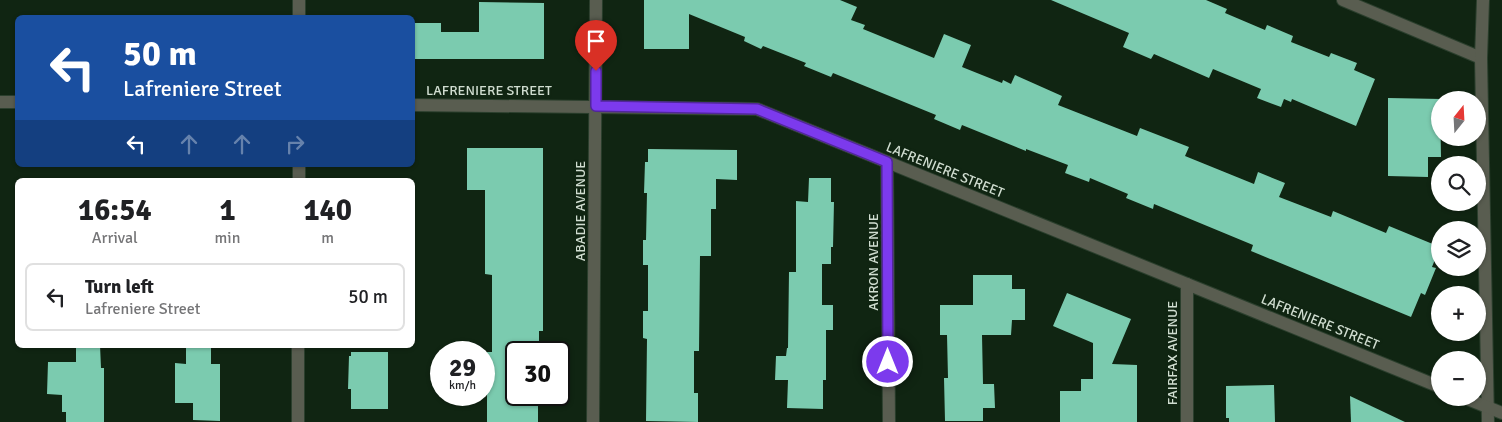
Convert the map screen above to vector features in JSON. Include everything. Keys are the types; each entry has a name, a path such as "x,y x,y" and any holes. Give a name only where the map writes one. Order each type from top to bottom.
{"street":[{"path":"299,0 299,15"},
{"name":"ABADIE AVENUE","path":"593,422 596,0"},
{"path":"1343,0 1481,58"},
{"path":"1483,0 1481,58 1488,422"},
{"path":"0,102 15,102"},
{"name":"LAFRENIERE STREET","path":"415,104 757,109 1431,383"},
{"name":"AKRON AVENUE","path":"887,162 889,422"},
{"name":"FAIRFAX AVENUE","path":"1187,284 1188,422"},
{"path":"298,348 298,422"},
{"path":"1486,406 1502,412"}],"building":[{"path":"644,0 840,0 857,7 851,20 865,25 863,29 934,58 944,34 971,45 962,67 1002,83 1003,80 1011,84 1015,75 1062,96 1058,105 1137,136 1140,128 1189,147 1185,156 1254,184 1258,172 1285,183 1279,197 1331,217 1333,211 1386,233 1389,226 1431,243 1431,276 1433,276 1425,295 1421,293 1411,317 1251,251 1253,245 1154,204 1153,209 1126,198 1128,194 1090,178 1089,182 1065,173 1068,165 1026,149 1026,151 962,125 960,130 934,119 936,115 833,73 831,77 804,66 806,63 763,46 761,49 744,41 745,37 689,14 689,49 644,49"},
{"path":"1051,0 1206,0 1227,9 1225,13 1265,30 1267,25 1293,36 1291,42 1329,57 1331,53 1357,63 1354,70 1375,79 1356,126 1292,99 1291,102 1284,99 1281,107 1257,98 1261,89 1213,69 1209,78 1154,54 1151,59 1123,47 1129,33"},
{"path":"479,2 544,3 544,59 415,59 415,23 441,23 441,32 479,32"},
{"path":"1388,98 1431,99 1431,146 1441,146 1441,156 1428,157 1428,177 1388,176"},
{"path":"467,148 543,148 543,331 539,331 539,341 505,341 505,406 538,406 538,422 487,422 487,406 495,406 495,341 492,341 492,275 485,274 485,190 467,190"},
{"path":"648,149 737,150 737,180 716,179 716,209 711,209 711,256 700,256 699,351 694,351 694,393 698,393 698,422 646,421 647,339 643,338 643,311 648,311 648,265 643,265 643,240 646,240 647,193 644,193 645,162 648,162"},
{"path":"809,178 831,178 831,202 834,202 831,264 822,264 822,305 833,305 833,330 826,330 826,380 823,380 823,409 787,408 788,380 775,380 776,356 786,356 788,348 789,272 796,272 796,201 808,202"},
{"path":"973,275 1012,275 1012,289 1025,289 1025,320 1012,320 1011,335 982,335 983,384 994,384 995,408 983,408 983,421 945,421 944,378 948,378 947,335 940,335 940,305 973,305"},
{"path":"1067,293 1131,319 1112,364 1137,365 1137,422 1060,422 1060,391 1081,391 1081,379 1093,379 1093,343 1053,326"},
{"path":"76,348 100,348 101,368 104,368 104,422 66,422 66,412 62,412 62,395 47,394 48,362 76,362"},
{"path":"186,348 211,348 211,364 220,364 220,421 193,420 193,403 175,403 175,363 186,364"},
{"path":"351,352 388,352 388,409 351,409 351,389 348,389 349,356 351,356"},
{"path":"1274,385 1275,422 1229,422 1229,418 1226,418 1226,386"},
{"path":"1350,396 1405,422 1351,422"}],"route":[{"path":"596,71 596,106 757,109 887,162 888,362"}]}
